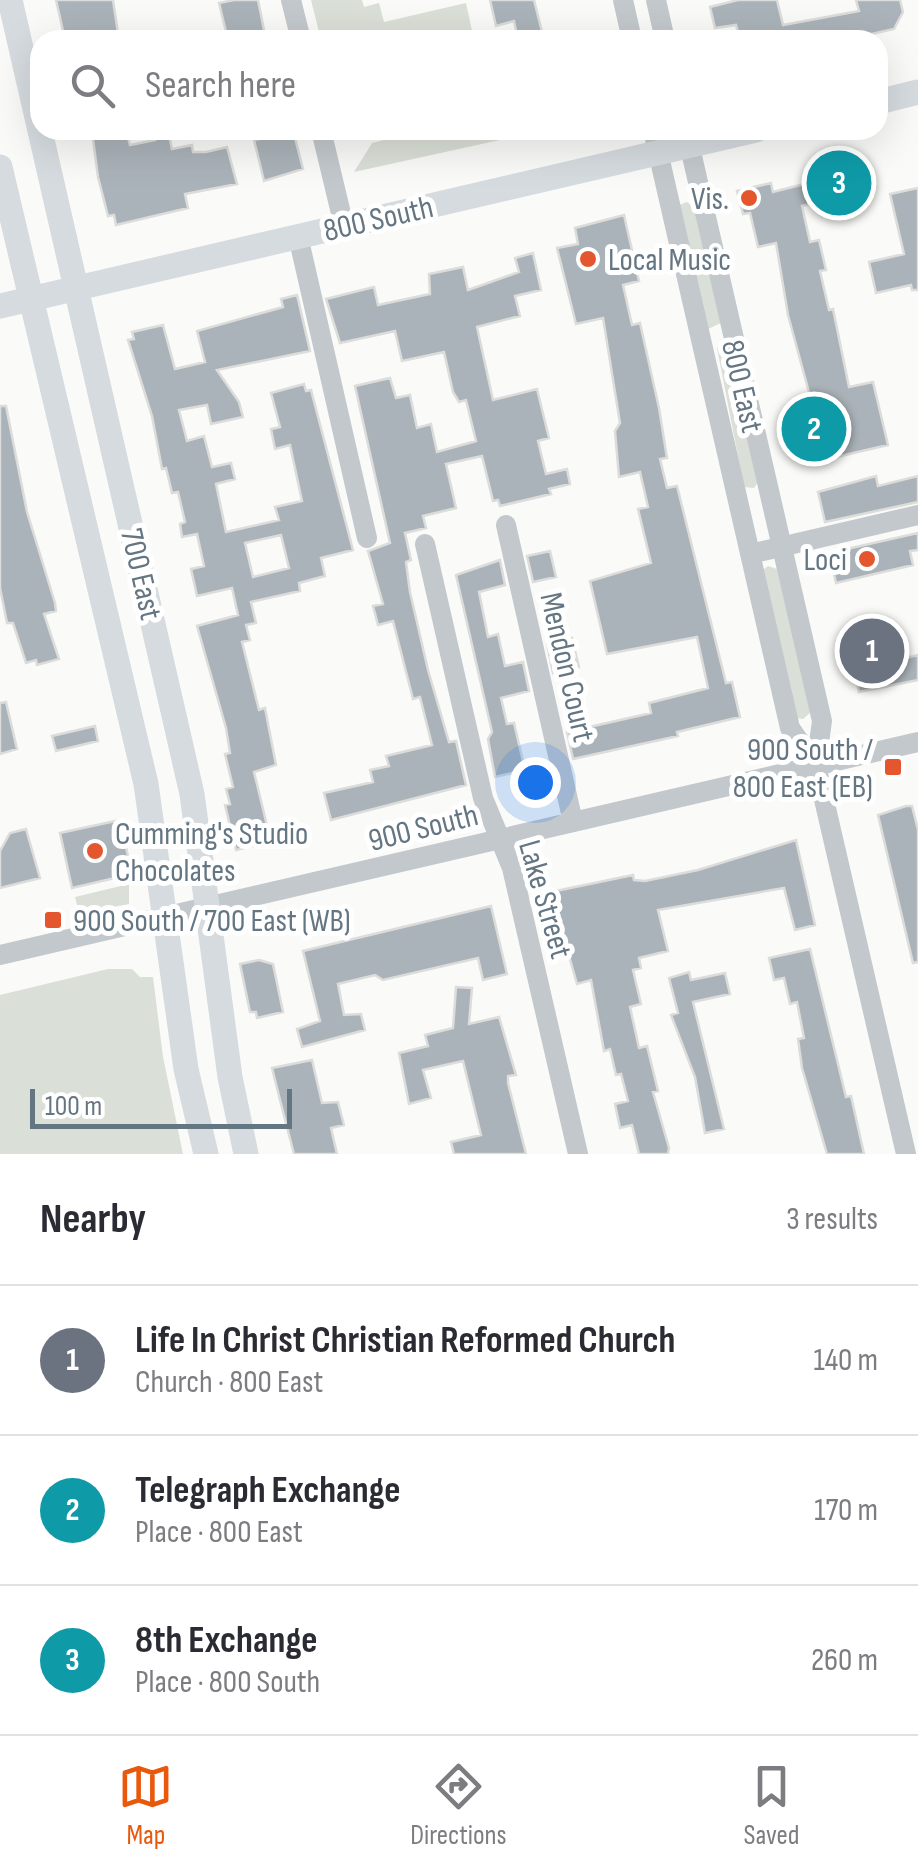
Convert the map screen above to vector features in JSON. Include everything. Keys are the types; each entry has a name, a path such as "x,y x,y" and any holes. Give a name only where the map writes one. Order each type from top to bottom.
{"main road":[{"name":"700 East","path":"10,0 30,90"},
{"path":"888,100 918,92"},
{"name":"700 East","path":"41,140 192,794 230,1077 246,1154"},
{"name":"800 South","path":"0,306 344,226 656,141"},
{"name":"700 East","path":"0,167 146,784 186,1069 206,1154"}],"street":[{"path":"292,0 299,30"},
{"path":"623,0 630,30"},
{"path":"656,0 663,30"},
{"path":"324,140 344,226"},
{"name":"800 East","path":"687,140 822,721 816,765 906,1154"},
{"name":"800 East","path":"656,141 790,728 816,765"},
{"path":"298,236 367,538"},
{"path":"701,340 732,333"},
{"path":"750,554 918,514"},
{"name":"Mendon Court","path":"506,526 573,822"},
{"name":"Lake Street","path":"425,544 483,798 512,868 578,1154"},
{"name":"900 South","path":"0,955 918,742"}],"shaded area":[{"path":"311,0 362,0 364,7 379,3 384,22 466,3 472,30 318,30"},
{"path":"384,140 500,140 354,172 372,143"},
{"path":"687,202 695,208 721,323 708,329 679,205"},
{"path":"717,348 728,351 758,482 754,488 744,487"},
{"path":"768,566 777,569 811,712 803,719 796,718 763,570"},
{"path":"129,884 129,904 79,913 75,897"},
{"path":"108,969 132,969 140,977 153,977 163,1057 183,1154 0,1154 0,995"}],"building":[{"path":"56,0 113,0 118,30 63,30"},
{"path":"258,0 264,30 226,30 219,3"},
{"path":"490,0 534,0 542,30 516,30 514,21 496,26"},
{"path":"738,0 777,0 783,25 859,11 856,0 900,0 903,12 894,29 888,30 737,30 736,25 715,28 710,7"},
{"path":"93,140 129,140 130,145 170,140 172,149 192,145 193,152 227,147 237,184 185,194 188,208 116,225 114,215 108,216"},
{"path":"254,140 296,140 303,169 264,181"},
{"path":"865,163 871,190 802,206 810,242 819,240 826,270 820,271 829,310 833,309 849,387 873,382 888,445 806,464 791,401 810,396 788,315 776,243 758,247 750,213 743,214 737,191 771,183 773,192 808,183 806,176"},
{"path":"918,188 918,290 912,290 911,285 876,293 869,262 904,254 890,194"},
{"path":"624,215 639,281 623,285 632,325 640,323 659,408 667,458 660,459 667,488 677,486 726,683 732,682 740,717 677,732 678,736 573,759 567,732 651,713 649,703 708,688 697,637 607,654 590,581 651,563 638,509 648,507 640,472 619,477 615,431 620,423 603,318 576,324 557,248 578,244 575,228"},
{"path":"533,253 541,290 515,296 520,316 477,327 493,400 537,389 549,438 538,441 546,474 567,469 570,484 549,489 551,494 500,506 498,500 493,501 482,456 446,464 456,508 423,516 426,528 405,533 411,560 406,562 410,592 428,670 449,742 456,741 466,785 331,820 324,793 373,782 370,770 389,766 386,756 432,745 420,697 413,699 393,621 378,625 373,606 383,604 368,551 390,543 355,386 390,378 396,398 410,395 417,428 431,424 437,452 476,441 466,400 459,402 453,392 444,352 402,361 395,331 340,343 326,299 374,287 378,305 430,294 429,274 463,267 468,290 519,272 515,258"},
{"path":"297,295 310,351 217,370 239,402 243,417 211,424 207,405 179,410 187,441 204,436 212,467 231,463 235,479 216,484 226,532 279,520 275,507 302,501 290,445 275,449 271,429 280,427 271,393 304,384 306,391 311,390 353,550 321,558 325,576 299,583 300,591 251,602 256,623 246,625 250,640 242,642 259,710 265,708 276,765 254,772 271,842 236,850 225,805 230,804 226,789 233,787 225,754 230,753 226,728 197,626 238,615 232,588 197,596 191,569 204,566 197,534 182,537 180,524 185,522 178,492 172,493 166,468 162,469 152,416 128,340 134,339 132,332 163,325 175,369 205,362 197,331 283,307 281,299","holes":["281,535 289,568 253,577 245,543"]},
{"path":"0,406 6,406 27,512 55,603 56,611 44,614 59,659 37,665 36,660 26,663 13,623 7,623 0,588"},
{"path":"876,476 878,486 918,476 918,502 825,522 818,492"},
{"path":"918,533 918,550 910,551 913,565 836,583 829,553"},
{"path":"550,551 556,577 533,582 527,556"},
{"path":"500,560 505,585 479,592 488,637 498,634 505,666 523,662 529,691 501,698 507,724 514,723 525,770 495,777 488,739 492,732 456,575"},
{"path":"888,625 897,660 918,655 918,680 859,692 846,636 864,627"},
{"path":"572,638 579,667 553,673 547,644"},
{"path":"6,702 17,749 0,754 0,703"},
{"path":"95,726 98,741 56,751 52,736"},
{"path":"912,806 918,830 918,962 913,963 878,815"},
{"name":"Cumming's Studio Chocolates","path":"120,820 132,874 72,888 60,833"},
{"path":"26,829 40,878 0,888 0,851 10,833"},
{"path":"796,840 815,925 795,930 784,888 658,910 668,951 639,958 641,968 633,970 641,1004 630,1007 639,1048 647,1046 658,1091 653,1092 669,1148 668,1154 639,1154 632,1125 620,1128 615,1104 628,1101 610,1049 604,1051 591,980 577,984 551,892 633,875 634,880 645,881 698,870"},
{"path":"491,906 507,974 483,980 478,958 383,980 375,975 338,984 344,1015 361,1014 365,1030 302,1047 297,1029 320,1021 303,951"},
{"path":"810,949 864,1154 827,1154 802,1068 798,1039 804,1038 797,1002 790,1004 784,978 774,980 769,958"},
{"path":"259,960 273,964 283,1012 257,1018 256,1012 250,1012 240,964"},
{"path":"689,972 691,980 725,973 730,994 693,1002 724,1129 705,1133 695,1077 671,1015 678,1013 669,978"},
{"path":"456,987 472,988 469,1024 499,1017 516,1075 508,1076 508,1083 526,1154 454,1154 451,1142 481,1135 463,1061 423,1070 431,1098 409,1104 399,1053 428,1046 425,1035 453,1028"},
{"path":"312,1060 322,1103 338,1102 344,1125 331,1128 337,1154 294,1154 272,1068"}],"place":[{"name":"8th Exchange","path":"839,183"},
{"name":"Vis.","path":"749,198"},
{"name":"Local Music","path":"588,259"},
{"name":"Telegraph Exchange","path":"814,429"},
{"name":"Loci","path":"867,559"},
{"name":"Life In Christ Christian Reformed Church","path":"872,651"},
{"name":"900 South / 800 East (EB)","path":"893,767"},
{"name":"Cumming's Studio Chocolates","path":"95,851"},
{"name":"900 South / 700 East (WB)","path":"53,920"}]}
